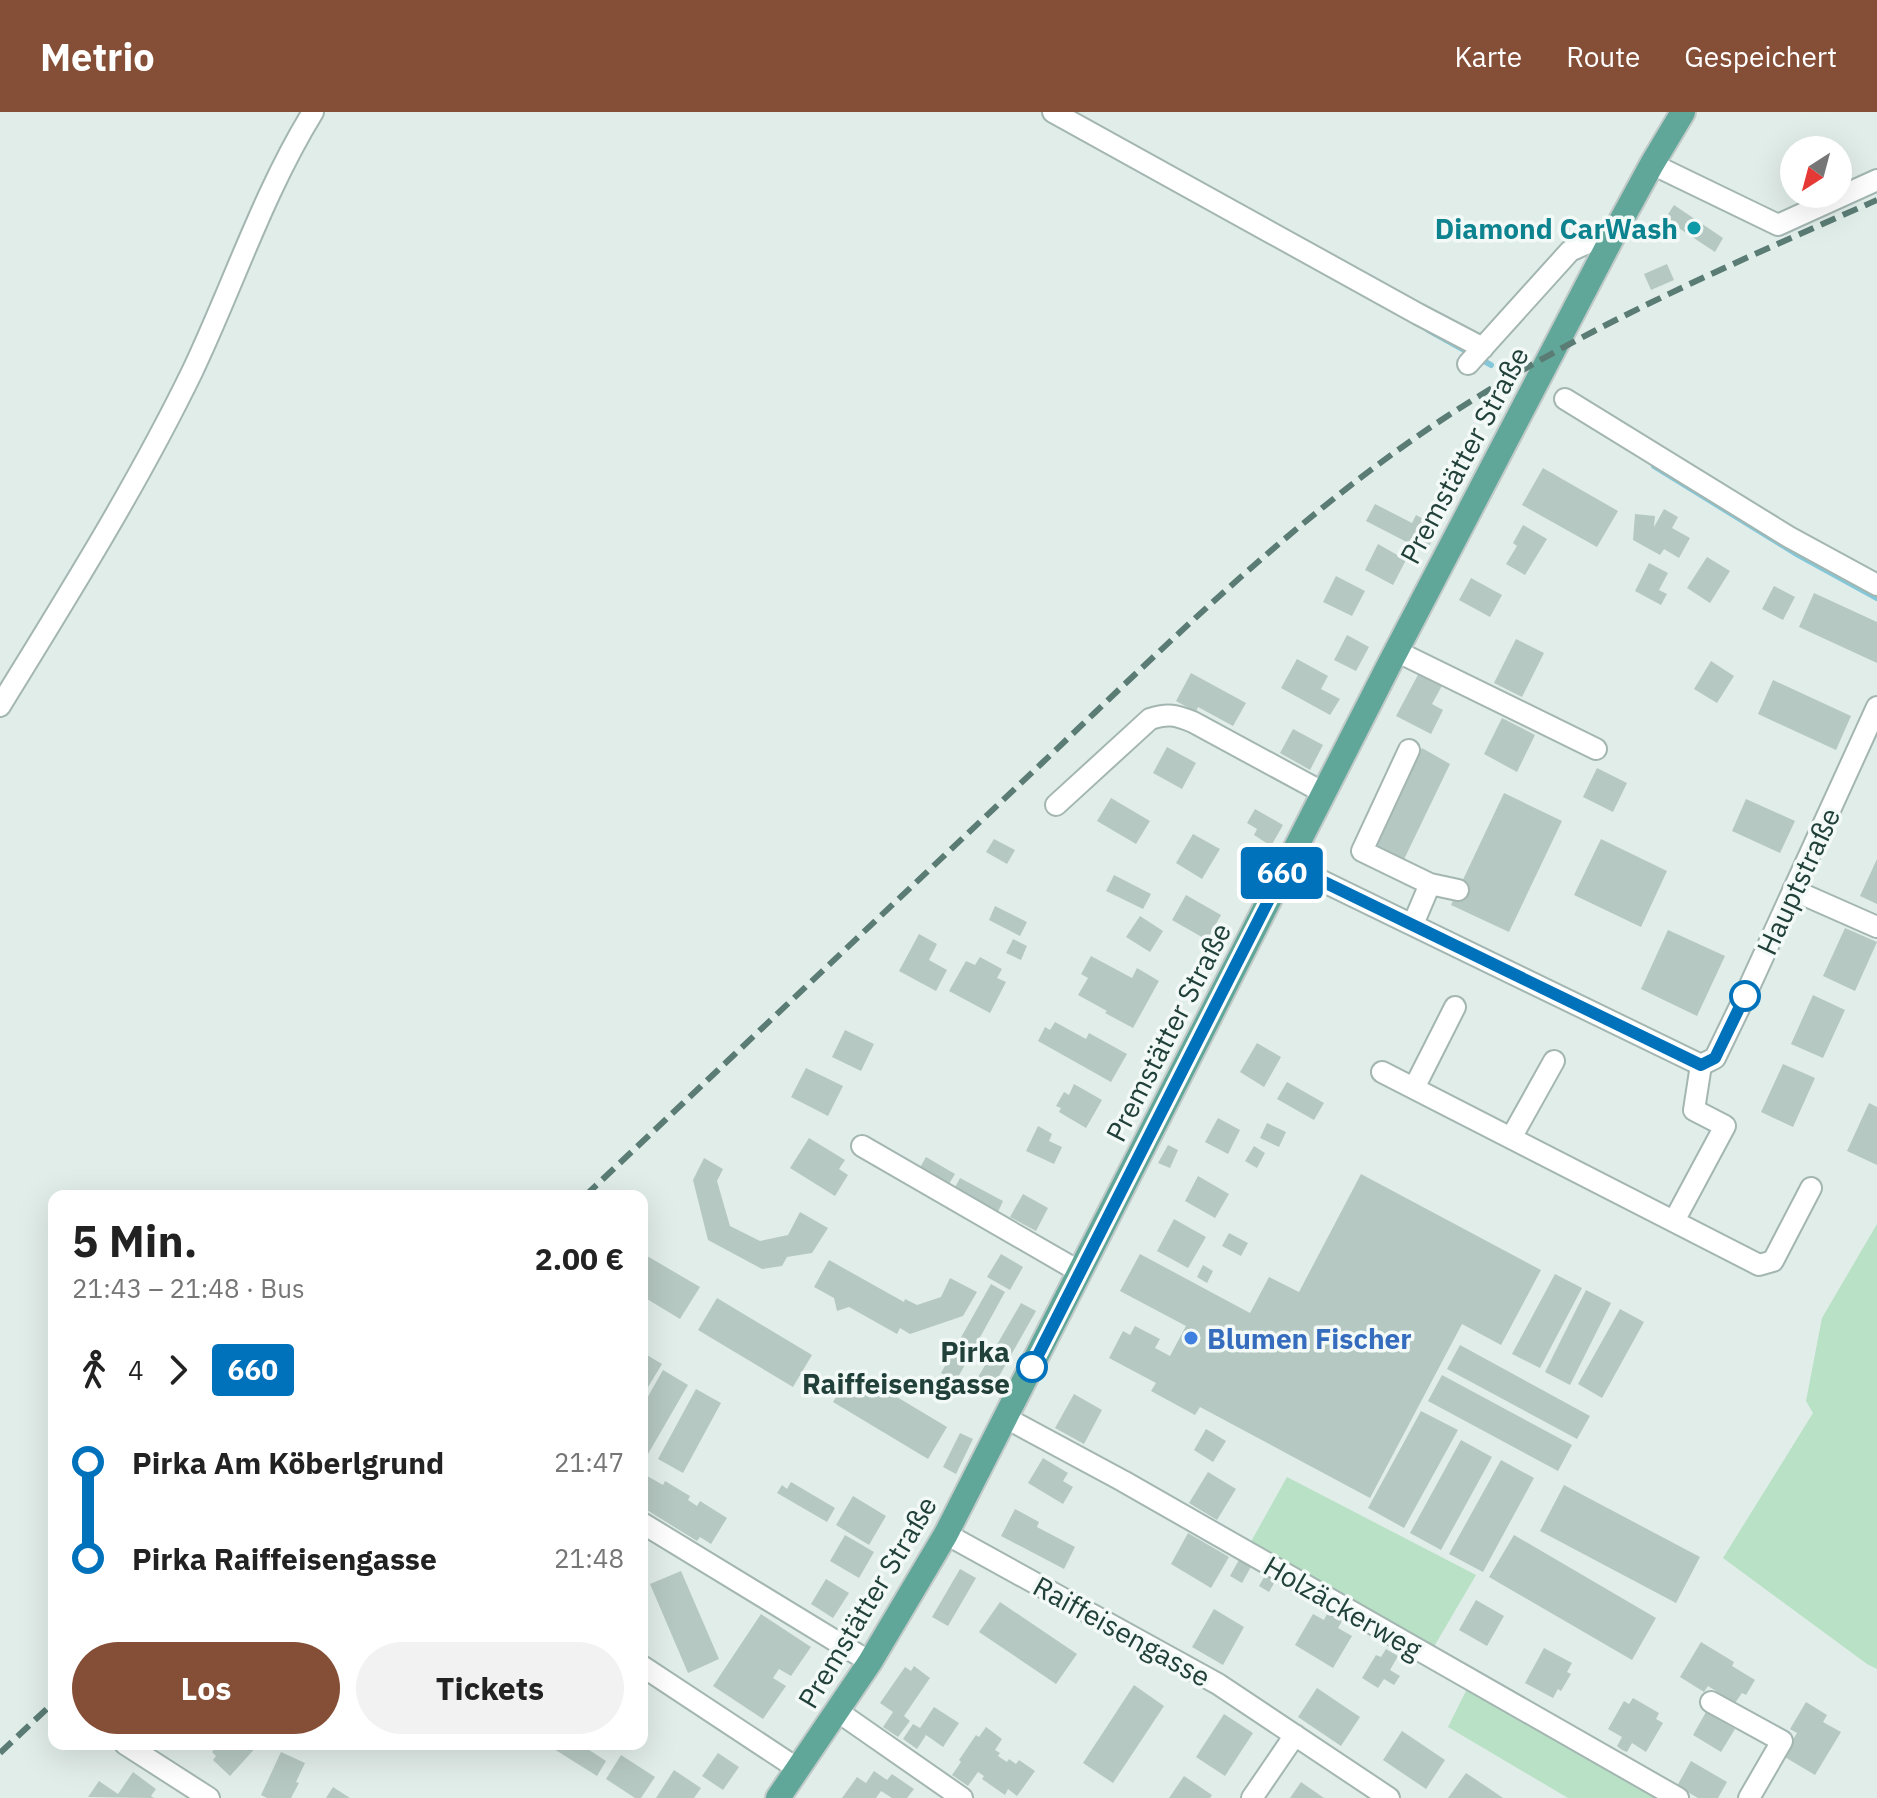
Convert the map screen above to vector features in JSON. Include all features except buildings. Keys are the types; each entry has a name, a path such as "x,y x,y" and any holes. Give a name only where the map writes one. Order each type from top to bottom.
{"main road":[{"name":"Premstätter Straße","path":"778,1798 870,1662 946,1534 1396,651 1616,230 1683,112"}],"street":[{"path":"0,706 135,479 191,372 265,207 313,112"},
{"path":"1053,112 1404,307 1477,354 1570,251 1616,230"},
{"path":"1652,164 1778,225 1877,180"},
{"path":"1565,399 1789,537 1877,585"},
{"path":"1396,651 1596,749"},
{"name":"Hauptstraße","path":"1701,1065 1715,1058 1877,707"},
{"path":"1056,805 1150,719 1162,715 1176,715 1193,722 1324,793"},
{"path":"1409,750 1362,851 1430,884 1458,890"},
{"path":"1287,864 1701,1065 1694,1110 1725,1126 1674,1221"},
{"path":"1413,924 1430,884"},
{"path":"1793,890 1877,927"},
{"path":"1414,1088 1455,1007"},
{"path":"1511,1138 1554,1061"},
{"path":"1382,1072 1759,1265 1773,1261 1811,1188"},
{"path":"862,1146 1080,1272"},
{"name":"Holzäckerweg","path":"1006,1418 1123,1481 1678,1798"},
{"path":"648,1527 870,1662"},
{"name":"Raiffeisengasse","path":"946,1534 1218,1684 1389,1798"},
{"path":"648,1670 798,1769"},
{"path":"1711,1702 1782,1741 1749,1798"},
{"path":"837,1711 962,1798"},
{"path":"1252,1798 1295,1735"},
{"path":"134,1750 209,1798"}],"green space":[{"path":"1877,1224 1877,1669 1723,1558 1813,1413 1806,1401 1822,1318"},
{"path":"1287,1477 1476,1575 1432,1650 1248,1547"},
{"path":"1469,1685 1667,1798 1568,1798 1448,1727"}],"waterway":[{"path":"1428,330 1491,365"},
{"path":"1654,466 1795,553 1877,598"}],"railway":[{"path":"591,1190 1181,631 1325,505 1428,429 1536,363 1647,304 1877,200"},
{"path":"0,1753 48,1708"}],"bus line":[{"name":"660","path":"1032,1367 1287,864 1701,1065 1715,1058 1745,996"}],"place":[{"name":"Diamond CarWash","path":"1694,228"},
{"name":"Blumen Fischer","path":"1191,1338"},
{"name":"Pirka Raiffeisengasse","path":"1032,1367"}]}
